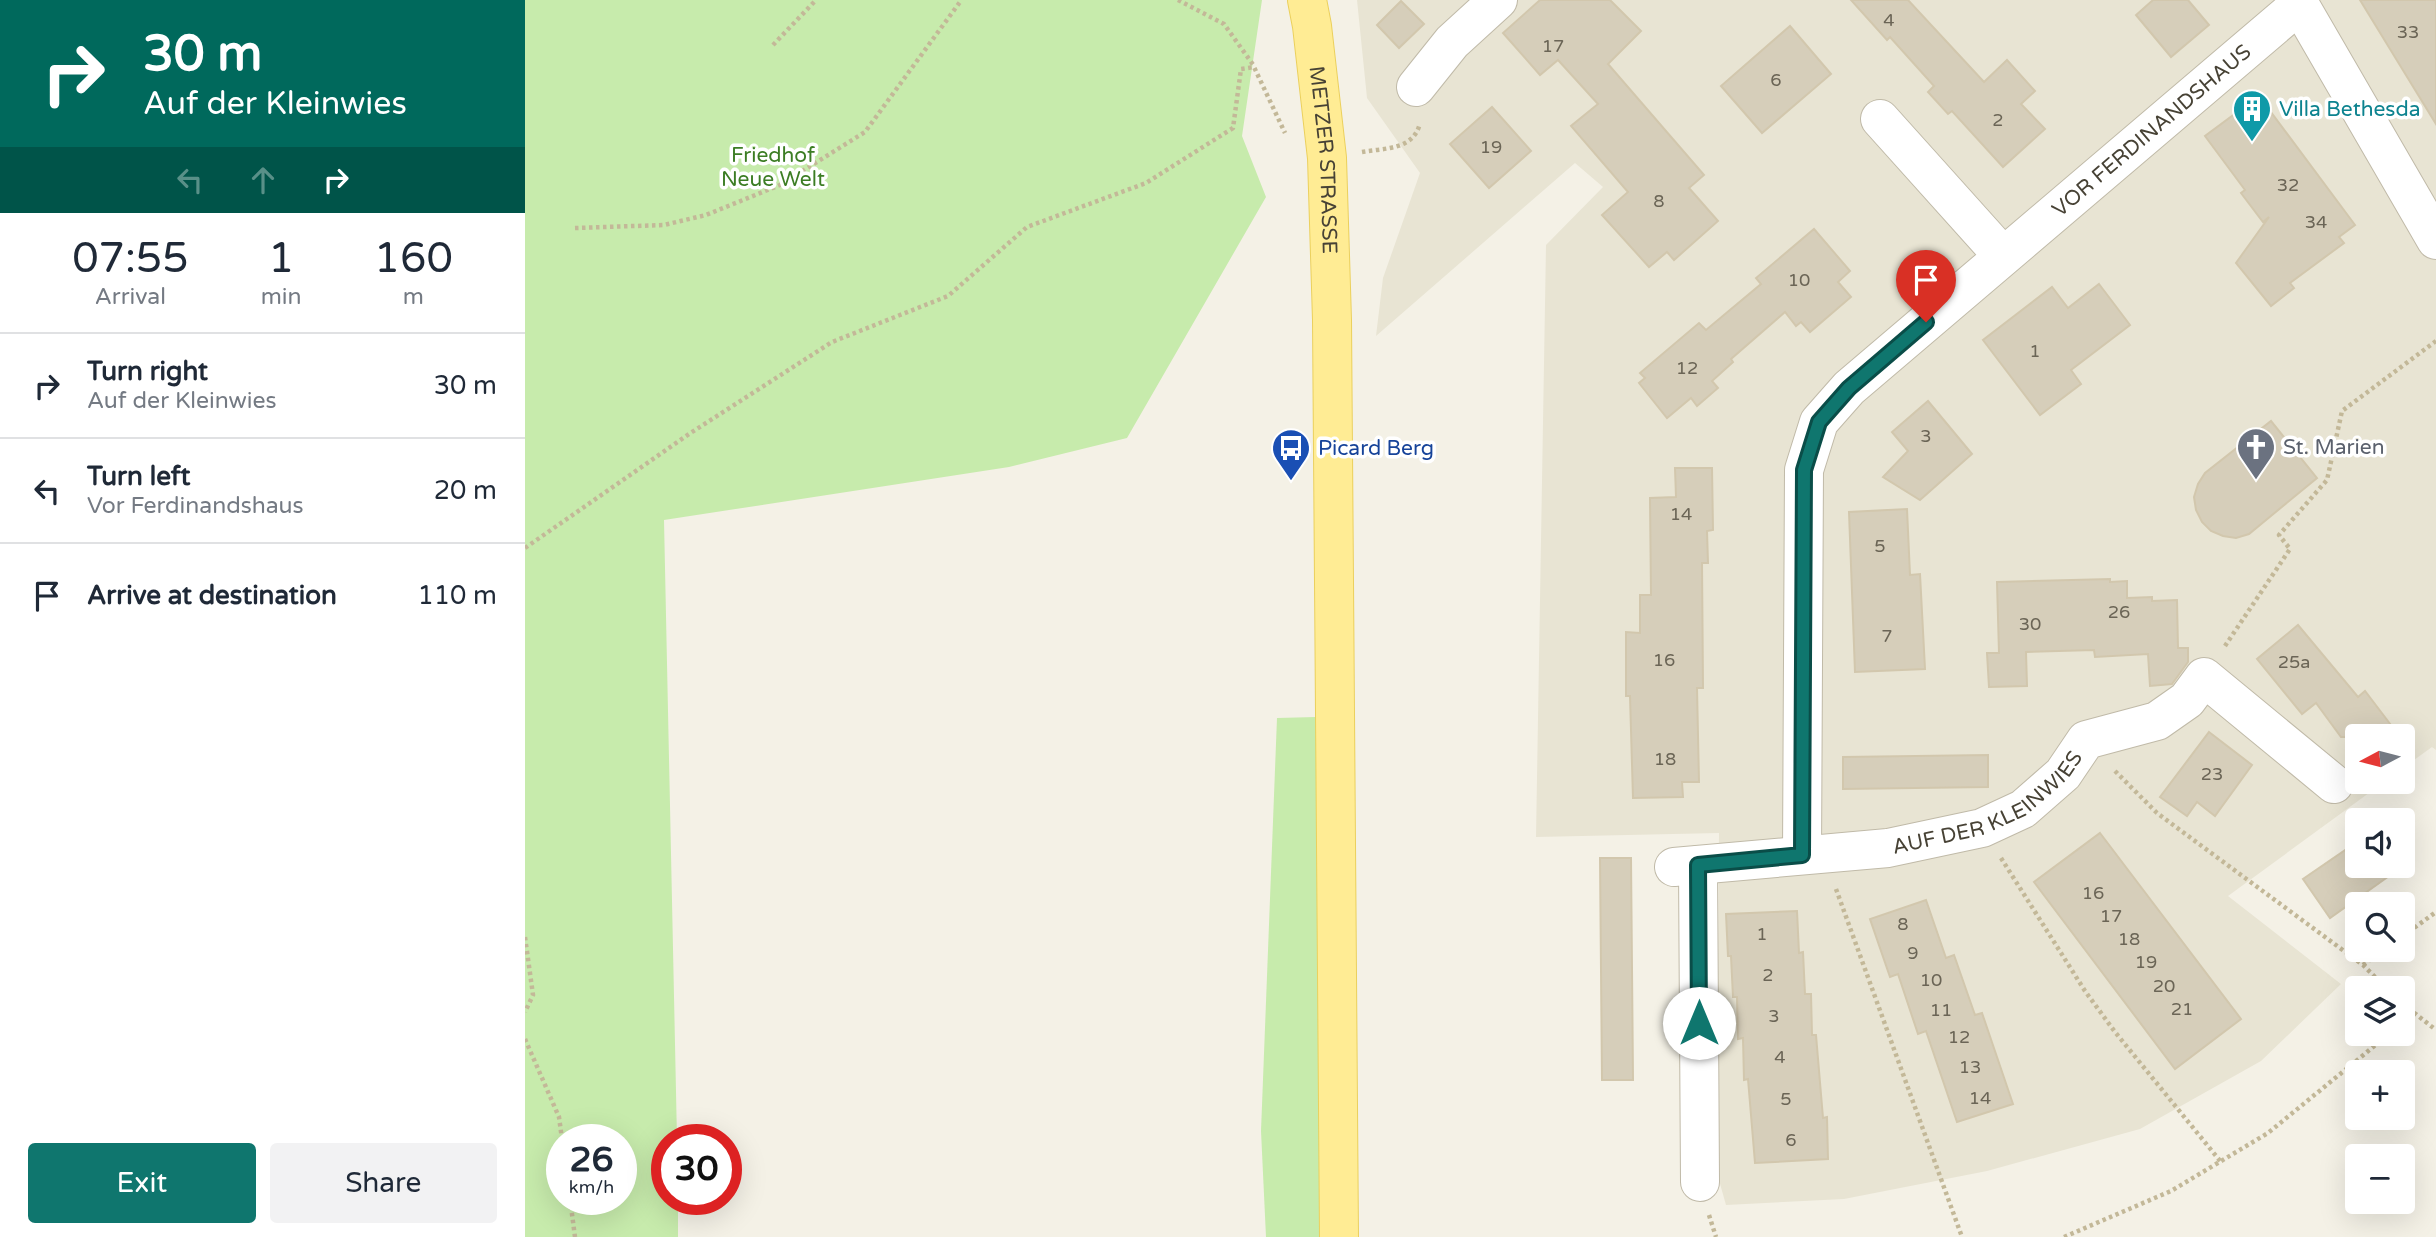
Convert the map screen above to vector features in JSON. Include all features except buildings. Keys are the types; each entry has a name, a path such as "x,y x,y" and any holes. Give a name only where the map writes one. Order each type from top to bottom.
{"main road":[{"name":"METZER STRASSE","path":"1307,0 1313,26 1327,158 1332,320 1339,1237"}],"street":[{"path":"1416,87 1452,42 1498,0"},
{"path":"2299,2 2436,240"},
{"name":"VOR FERDINANDSHAUS","path":"1813,854 1804,470 1819,422 1849,388 2299,2"},
{"path":"1879,119 2003,256"},
{"path":"2204,677 2334,784"},
{"name":"AUF DER KLEINWIES","path":"1700,1182 1686,866 1888,848 1982,828 2023,809 2063,774 2086,740 2157,721 2187,700 2204,677"}],"path":[{"path":"773,45 816,0"},
{"path":"1178,0 1224,24 1254,67 1293,153 1303,160 1406,144 1416,136 1420,125 1416,87"},
{"path":"575,228 664,225 706,215 780,185 865,132 962,1"},
{"path":"525,548 689,434 832,342 947,296 1027,227 1146,183 1233,128 1241,69 1254,67"},
{"path":"2204,677 2290,549 2279,535 2327,480 2342,411 2436,341"},
{"path":"2086,740 2158,813 2363,965 2374,976"},
{"path":"1982,828 2085,990 2115,1032 2221,1162"},
{"path":"1813,854 1962,1237"},
{"path":"2415,927 2436,912"},
{"path":"525,937 533,995 525,1012"},
{"path":"2363,965 2367,962"},
{"path":"2415,1015 2436,1030"},
{"path":"525,1039 560,1124"},
{"path":"2064,1237 2171,1191 2221,1162 2268,1133 2374,1046"},
{"path":"572,1215 575,1237"}],"shaded area":[{"path":"1357,0 2436,0 2436,750 2432,747 2415,759 2415,724 2345,724 2345,794 2368,794 2228,896 2341,984 2261,1061 2140,1129 1987,1171 1844,1199 1726,1205 1717,1173 1719,833 1536,837 1546,245 1603,187 1575,163 1376,336 1383,278 1420,173 1367,98"}],"green space":[{"name":"Friedhof Neue Welt","path":"525,0 1262,0 1242,136 1266,197 1127,438 1009,467 664,520 677,1124 651,1124 651,1215 678,1215 678,1237 525,1237"},
{"path":"1316,717 1320,1237 1266,1237 1261,1131 1277,718"}],"place":[{"name":"Villa Bethesda","path":"2252,143"},
{"name":"St. Marien","path":"2256,481"},
{"name":"Picard Berg","path":"1291,482"}],"route":[{"path":"1699,1023 1698,865 1802,855 1804,470 1819,422 1849,388 1926,322"}]}
